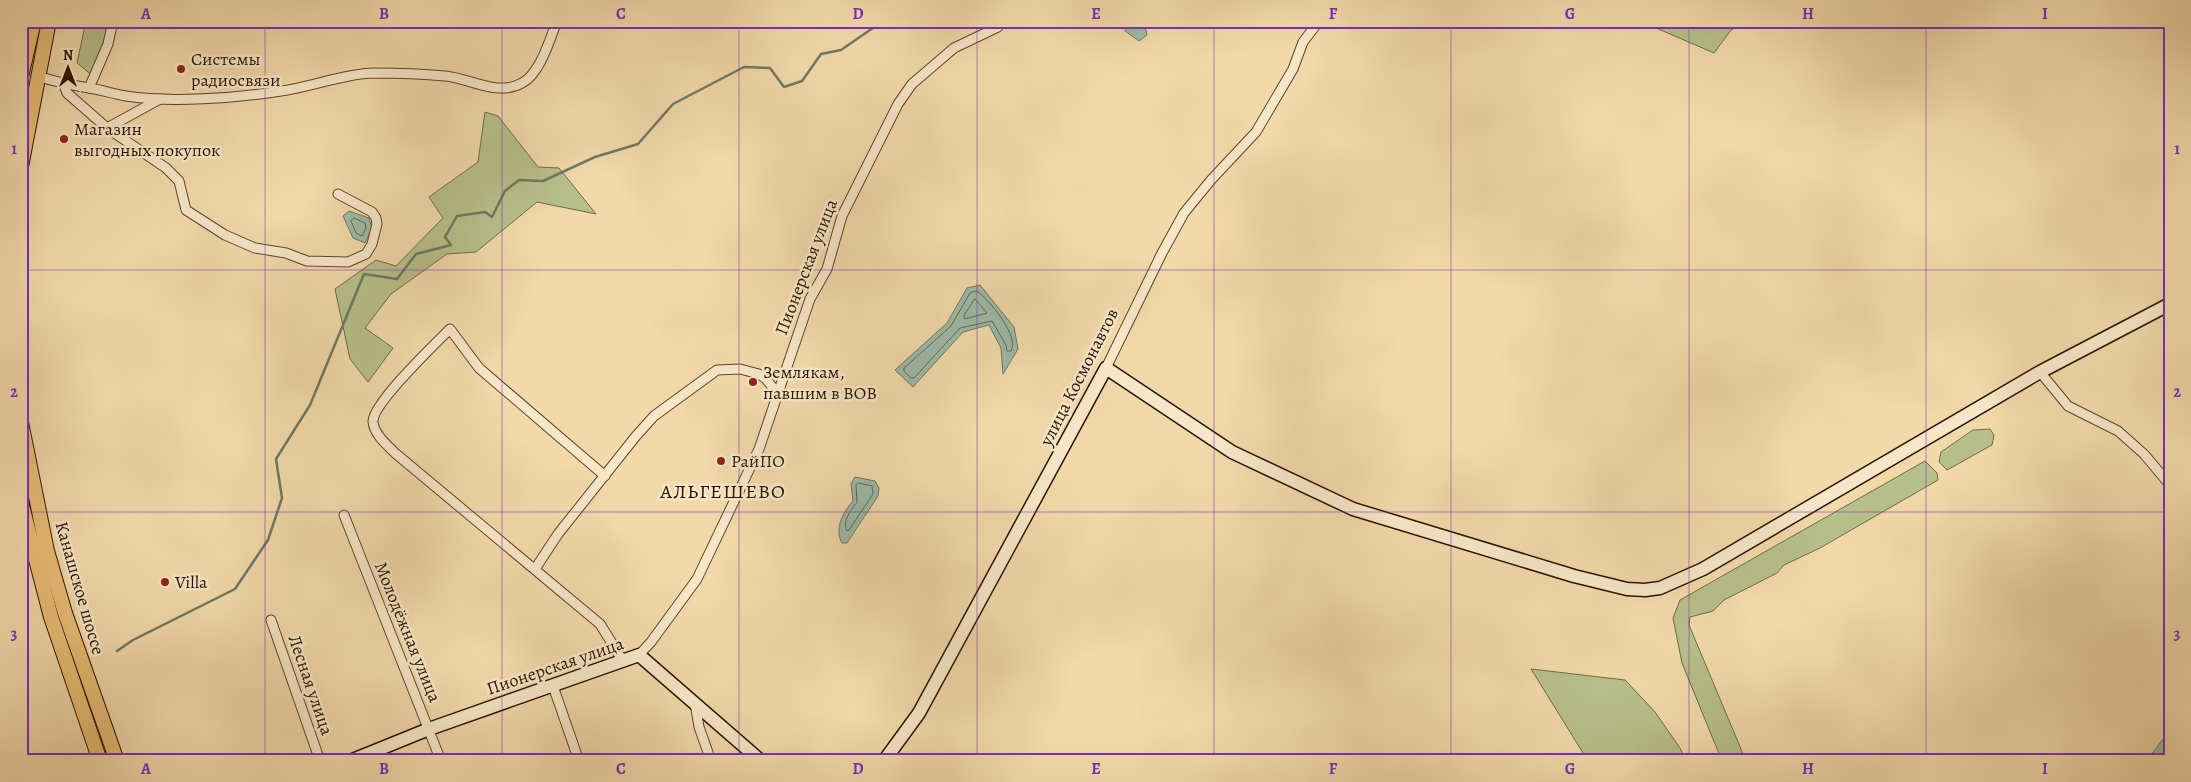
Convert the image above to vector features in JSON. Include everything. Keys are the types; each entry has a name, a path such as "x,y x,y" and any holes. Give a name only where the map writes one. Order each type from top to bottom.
{"main road":[{"path":"34,21 22,73 38,76"},
{"path":"21,167 49,21"},
{"name":"Канашское шоссе","path":"21,422 47,551 65,613 117,761"},
{"name":"Канашское шоссе","path":"21,502 51,617 100,761"}],"street":[{"path":"89,88 108,44 113,21"},
{"path":"38,76 64,85 126,96 160,99 280,91 373,73 446,76 484,87 507,87 522,83 528,79 541,61 556,21"},
{"name":"улица Космонавтов","path":"884,761 919,713 1106,368 1162,253 1184,213 1211,180 1256,132 1293,69 1303,42 1319,21"},
{"name":"Пионерская улица","path":"350,761 429,729 639,655 697,579 759,450 810,299 821,283 827,269 842,216 898,104 912,84 954,48 998,27"},
{"path":"64,85 67,94 107,128 166,168 178,181 186,210 225,235 256,248 286,253 307,261 348,262 366,254 374,237 377,224 376,218 372,212 338,194"},
{"path":"107,128 160,99"},
{"path":"1106,368 1232,452 1353,509 1574,576 1627,589 1644,590 1660,588 1703,569 2040,372 2170,304"},
{"path":"605,476 479,368 450,329 393,389 375,413 373,424 385,443 600,624 623,661"},
{"path":"536,569 558,534 654,416 717,370 740,369 759,374 766,379 778,394"},
{"path":"2040,372 2068,406 2118,431 2144,454 2170,485"},
{"name":"Молодёжная улица","path":"344,515 441,761"},
{"name":"Лесная улица","path":"271,620 320,761"},
{"path":"639,655 761,761"},
{"path":"552,686 579,761"},
{"path":"695,703 699,727 711,761"}],"green space":[{"path":"86,21 110,21 97,79 77,63"},
{"path":"1640,21 1747,21 1731,30 1714,53"},
{"path":"485,112 498,116 538,167 559,168 596,214 537,202 476,252 447,254 391,294 365,328 393,348 368,382 350,359 335,289 376,260 396,266 443,218 429,197 478,162"},
{"path":"1990,429 1994,435 1992,445 1947,470 1939,462 1941,452 1973,430"},
{"path":"1925,461 1937,473 1938,480 1820,548 1784,565 1777,573 1724,600 1713,611 1690,617 1689,625 1746,761 1722,761 1682,663 1673,618 1680,600"},
{"path":"1531,669 1625,680 1655,712 1680,748 1686,761 1588,761"}],"water":[{"path":"1126,21 1144,21 1142,26 1146,30 1147,35 1139,41 1125,31"},
{"path":"349,211 369,218 372,228 365,243 353,238 343,216"},
{"path":"980,285 1014,327 1018,349 1003,374 1001,348 989,325 963,332 913,387 895,370 947,323 967,288"},
{"path":"855,477 875,481 879,488 878,496 847,543 842,543 839,526 843,515 853,501 851,484"},
{"path":"2170,730 2170,761 2147,760"}],"waterway":[{"path":"117,651 133,640 235,589 268,540 282,498 276,459 310,405 364,274 397,279 416,254 451,245 445,237 457,216 485,212 492,217 505,191 519,180 543,181 595,157 638,144 673,104 744,67 770,68 784,87 802,81 821,54 841,50 883,21"}],"place":[{"name":"Системы радиосвязи","path":"181,69"},
{"name":"Магазин выгодных покупок","path":"64,139"},
{"name":"Землякам, павшим в ВОВ","path":"753,382"},
{"name":"РайПО","path":"721,461"},
{"name":"Villa","path":"165,582"}],"district":[{"name":"АЛЬГЕШЕВО","path":"723,491"}]}
